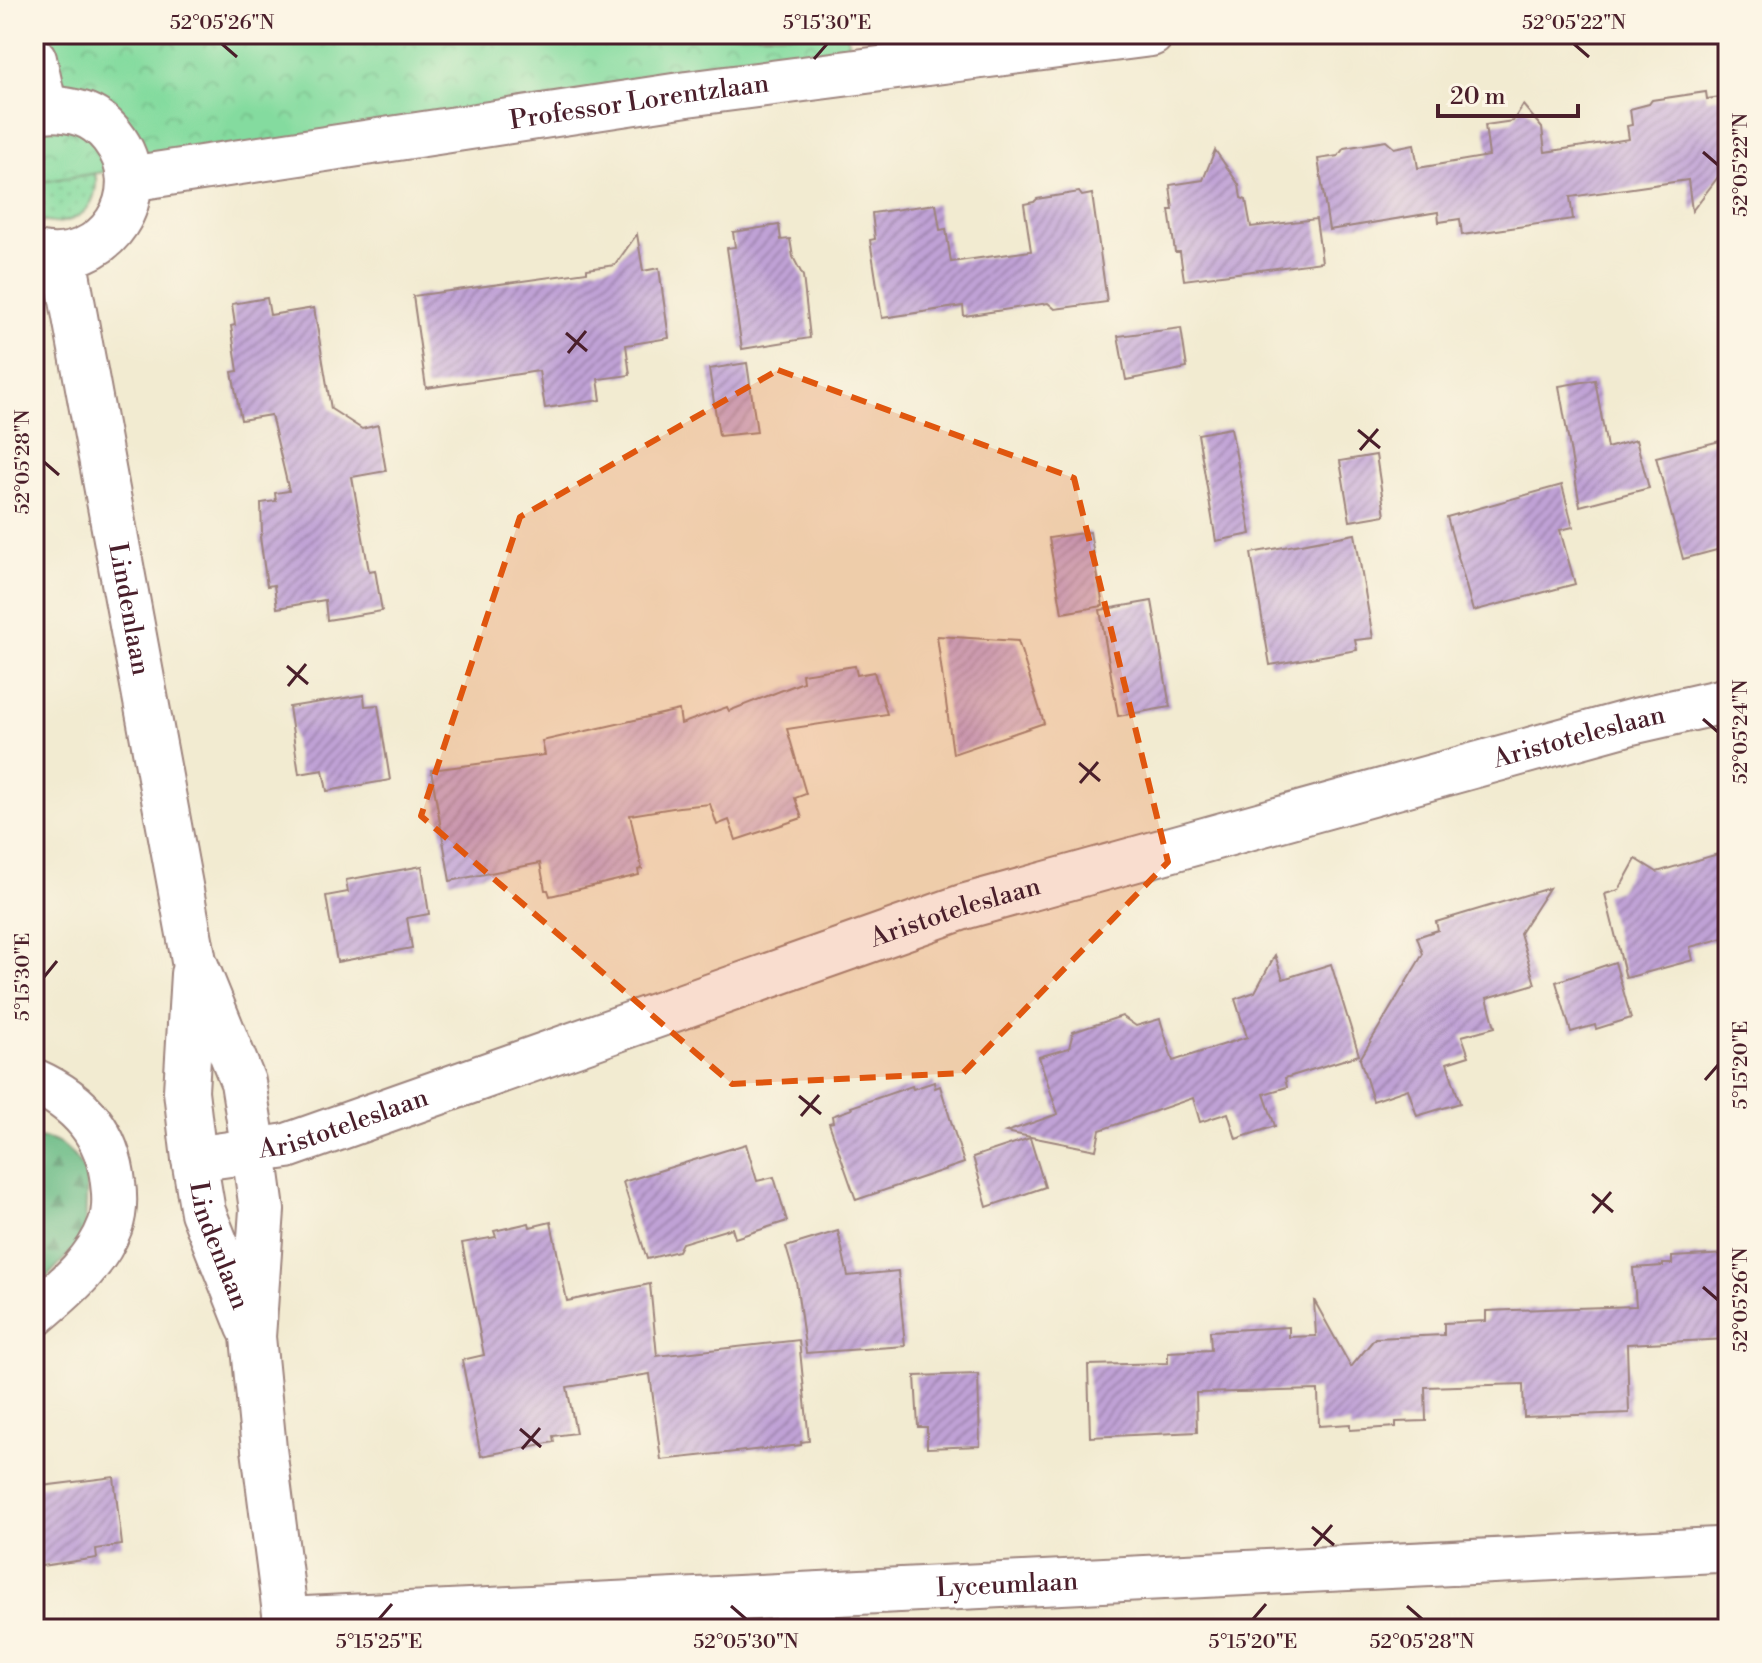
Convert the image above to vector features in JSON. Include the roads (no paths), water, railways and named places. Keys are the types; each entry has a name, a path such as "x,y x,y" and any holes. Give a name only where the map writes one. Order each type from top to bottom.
{"street":[{"name":"Professor Lorentzlaan","path":"129,179 687,94 1151,34"},
{"path":"34,59 40,111 68,110 90,117 105,128 126,160 129,179 126,203 116,225 102,240 84,251 49,255"},
{"name":"Lindenlaan","path":"49,255 194,961 243,1082 262,1210 253,1337 286,1625"},
{"name":"Aristoteleslaan","path":"194,1159 287,1146 963,907 1631,722 1728,700"},
{"name":"Lindenlaan","path":"194,961 186,1091 194,1159 203,1212 253,1337"},
{"path":"34,1081 63,1097 94,1126 112,1170 115,1200 111,1225 98,1250 81,1273 34,1315"},
{"name":"Lyceumlaan","path":"286,1625 1717,1550 1728,1553"}]}
